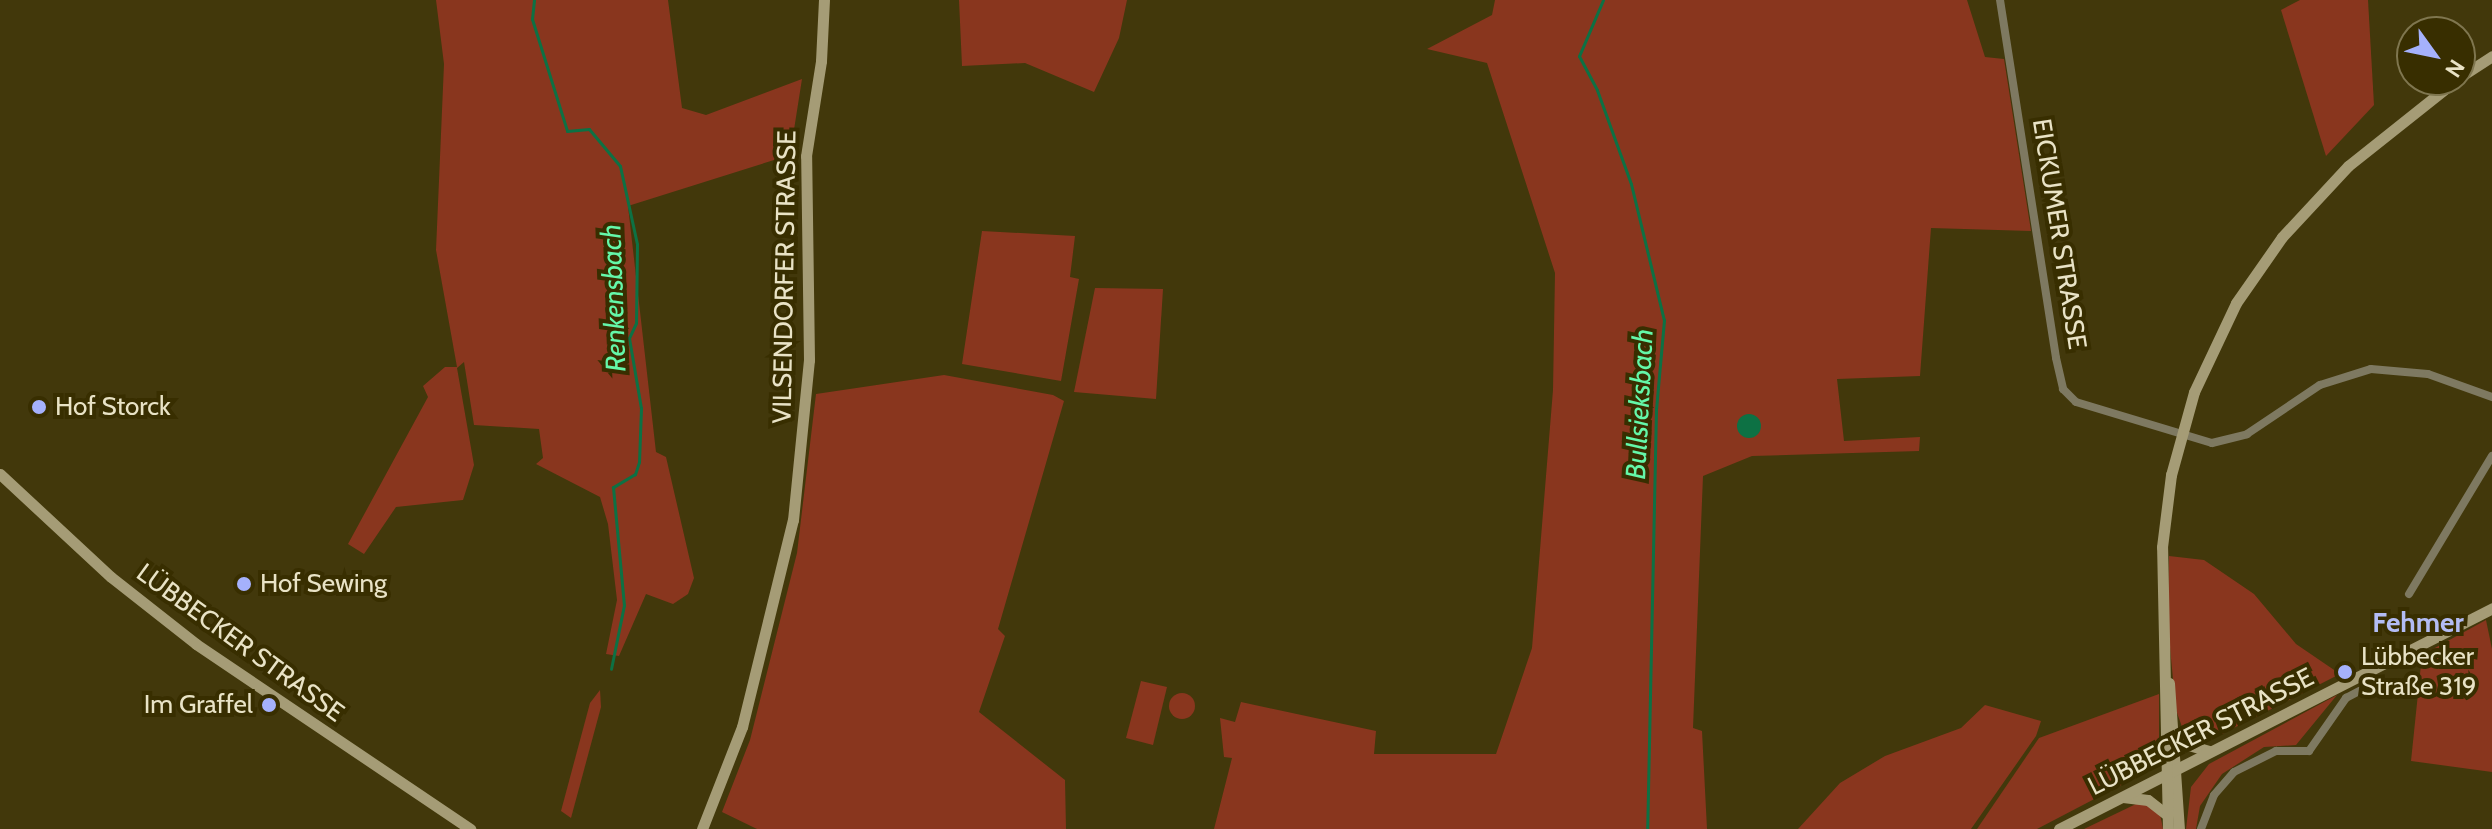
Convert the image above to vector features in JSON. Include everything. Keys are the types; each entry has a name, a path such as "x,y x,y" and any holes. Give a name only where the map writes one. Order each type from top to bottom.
{"main road":[{"name":"VILSENDORFER STRASSE","path":"702,829 742,727 793,520 809,360 806,156 821,61 824,0"},
{"path":"2168,823 2162,547 2186,415 2220,333 2282,237 2348,166 2437,96"},
{"name":"LÜBBECKER STRASSE","path":"0,474 111,577 196,644 470,829"},
{"name":"LÜBBECKER STRASSE","path":"2059,829 2492,608"},
{"path":"2162,631 2175,732 2179,829"},
{"path":"2175,732 2185,744 2210,751"},
{"path":"2122,797 2148,800 2168,823"}],"street":[{"name":"EICKUMER STRASSE","path":"2000,0 2063,389 2086,408 2212,443 2232,440 2308,391 2365,371 2428,374 2492,397"},
{"path":"2409,594 2492,456"},
{"path":"2201,829 2214,795 2234,772 2276,751 2309,751 2346,698 2359,691"}],"shaded area":[{"path":"436,0 668,0 682,108 706,115 802,79 790,155 628,206 656,452 666,457 694,578 688,594 673,604 646,594 619,656 606,654 617,600 608,524 600,497 536,464 543,458 539,429 474,425 464,362 457,368 474,465 463,500 396,507 364,554 348,544 428,397 423,386 445,367 457,367 436,250 444,64"},
{"path":"959,0 1127,0 1119,38 1094,92 1025,63 962,66"},
{"path":"1495,0 1967,0 1985,57 2004,59 2031,231 1931,228 1920,376 1837,379 1844,441 1920,437 1919,451 1752,456 1703,476 1693,728 1702,731 1707,829 1214,829 1232,758 1224,757 1220,718 1235,722 1241,702 1376,731 1374,754 1496,754 1532,648 1553,390 1555,273 1487,63 1427,49 1492,15"},
{"path":"2300,0 2368,0 2374,105 2326,156 2281,10"},
{"path":"982,231 1075,236 1070,277 1079,279 1061,381 962,364"},
{"path":"1095,288 1163,289 1156,399 1074,392"},
{"path":"944,375 1053,395 1064,401 998,629 1005,636 979,712 1065,780 1066,829 757,829 722,812 750,740 797,553 816,394"},
{"path":"1749,414 1757,418 1761,426 1757,434 1749,438 1741,434 1737,426 1741,418"},
{"path":"2169,556 2204,560 2254,594 2296,644 2340,674 2212,739 2197,742 2186,738 2176,710 2168,627"},
{"path":"2486,620 2492,649 2492,772 2411,761 2422,655"},
{"path":"1141,681 1167,687 1153,745 1126,738"},
{"path":"600,690 601,707 571,818 561,811 590,703"},
{"path":"1182,693 1191,697 1195,706 1191,715 1182,719 1173,715 1169,706 1173,697"},
{"path":"2159,694 2159,747 2148,771 2037,829 1977,829 2039,738"},
{"path":"2337,695 2296,745 2264,747 2222,774 2200,806 2196,829 2186,829 2191,787 2209,764"},
{"path":"1985,705 2041,721 2036,736 1971,829 1798,829 1840,783 1885,756 1961,728"},
{"path":"2136,804 2146,804 2160,814 2163,829 2084,829"}],"waterway":[{"name":"Renkensbach","path":"534,0 532,19 567,131 589,129 620,166 637,244 636,323 629,338 641,408 639,462 635,474 613,487 624,605 611,669"},
{"name":"Bullsieksbach","path":"1603,0 1579,56 1597,90 1631,184 1664,320 1656,409 1647,829"}],"place":[{"name":"Hof Storck","path":"39,407"},
{"name":"Hof Sewing","path":"244,584"},
{"name":"Lübbecker Straße 319","path":"2345,672"},
{"name":"Im Graffel","path":"269,705"}],"district":[{"name":"Fehmer","path":"2418,622"}]}
